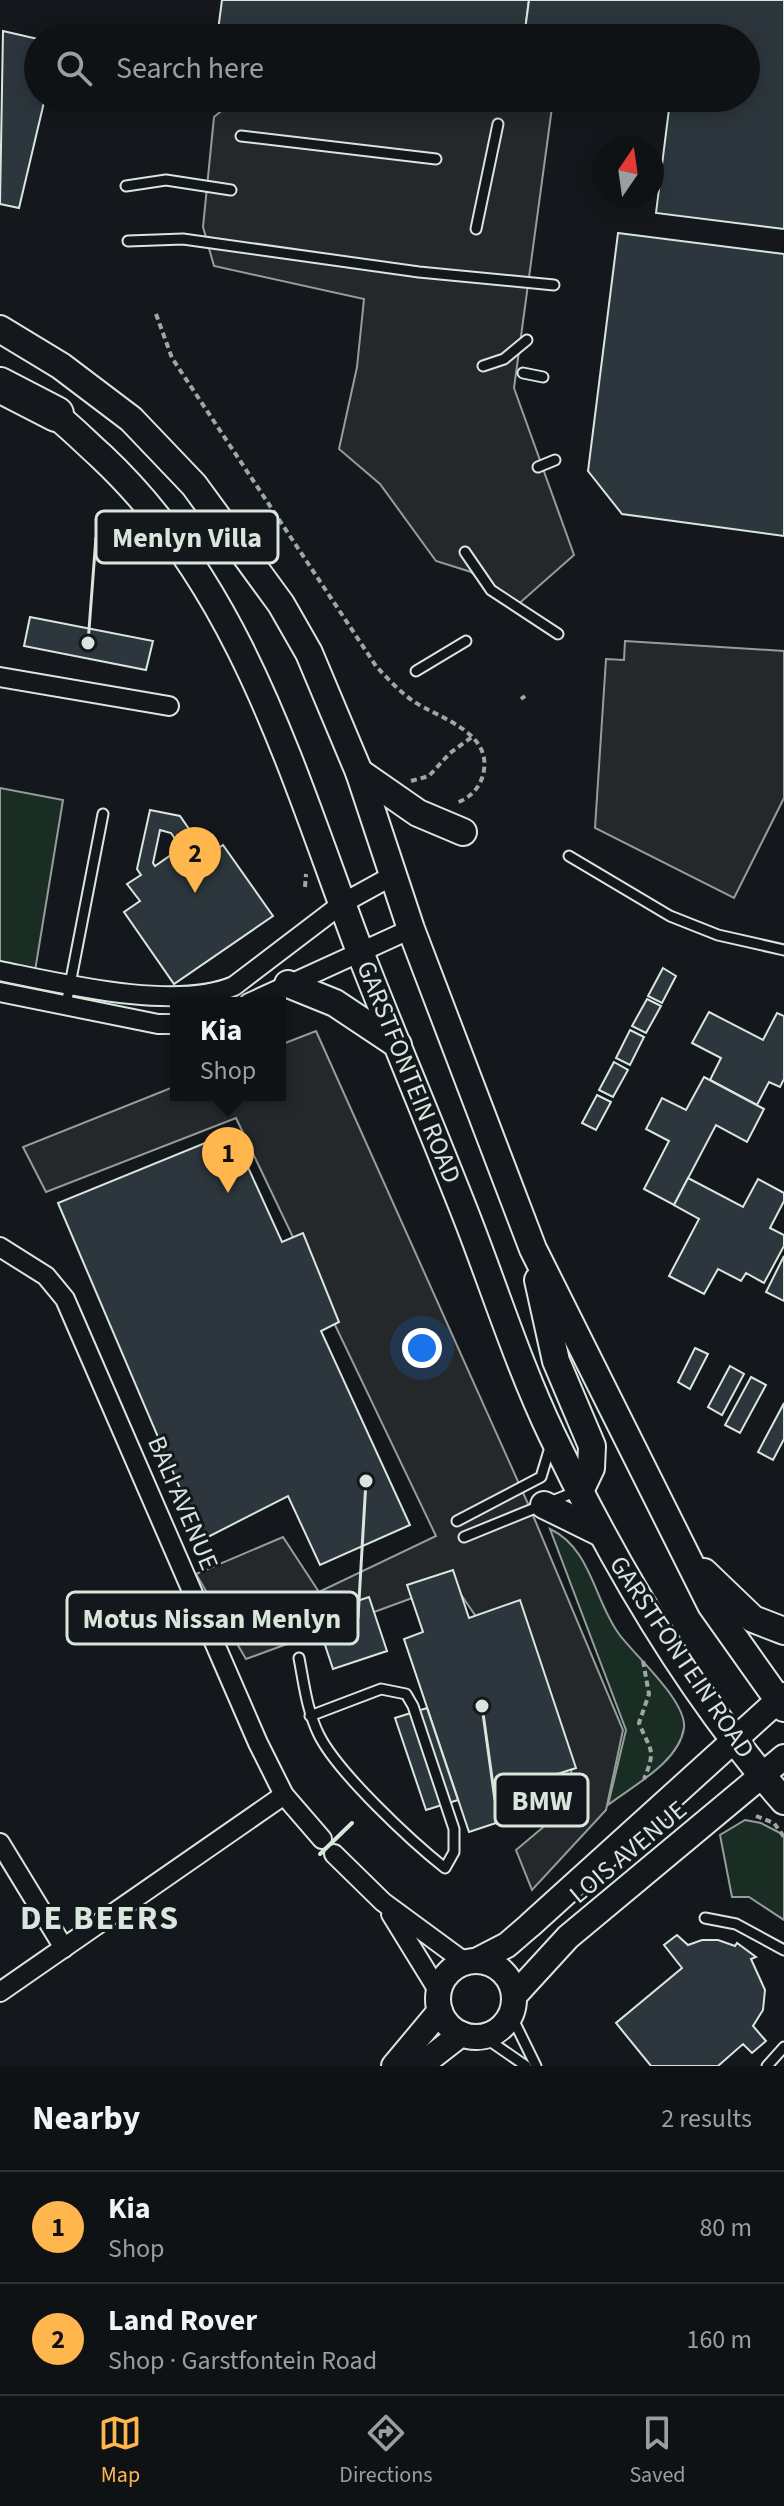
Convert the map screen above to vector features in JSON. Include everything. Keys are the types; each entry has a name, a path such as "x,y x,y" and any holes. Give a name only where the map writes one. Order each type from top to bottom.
{"highway":[{"path":"0,385 56,414"}],"main road":[{"name":"GARSTFONTEIN ROAD","path":"0,329 61,366 119,409 194,485 273,593 309,653 359,772 411,929 533,1249 675,1540 711,1605 782,1701"},
{"name":"GARSTFONTEIN ROAD","path":"0,375 56,414 123,477 164,523 195,566 266,698 361,953 552,1435 601,1533 668,1644 762,1776 784,1801"},
{"path":"359,772 418,813 463,832"},
{"path":"288,984 335,1003 398,1045"},
{"path":"533,1249 553,1352 592,1446 591,1468 581,1489"},
{"path":"544,1505 601,1533"},
{"path":"675,1540 732,1602 753,1619 784,1631"}],"street":[{"path":"0,677 169,706"},
{"path":"186,997 215,994 234,986 343,903 392,876"},
{"path":"261,997 411,929"},
{"path":"0,971 170,997"},
{"path":"0,992 170,1024"},
{"name":"BALI AVENUE","path":"0,1247 46,1276 65,1299 258,1743 284,1795 322,1839"},
{"name":"LOIS AVENUE","path":"471,1962 507,1945 734,1738 782,1701"},
{"name":"LOIS AVENUE","path":"513,2006 568,1937 784,1757"},
{"path":"0,1992 284,1795"},
{"path":"0,1843 64,1948"},
{"path":"334,1854 398,1918 471,1962 487,1963 506,1975 513,2006 495,2032 472,2036 420,2066"},
{"path":"398,1918 440,2001 444,2020 472,2036"},
{"path":"394,2066 440,2001 448,1974 471,1962"}],"lane":[{"path":"476,229 498,124"},
{"path":"241,136 436,159"},
{"path":"126,186 166,180 231,190"},
{"path":"128,241 183,239 419,272 554,285"},
{"path":"483,366 504,359 527,340"},
{"path":"523,373 543,377"},
{"path":"538,467 555,460"},
{"path":"465,552 491,590 558,634"},
{"path":"416,671 466,641"},
{"path":"66,1005 103,814"},
{"path":"569,856 670,916 718,935 784,950"},
{"path":"457,1521 541,1477 552,1435"},
{"path":"464,1537 581,1489"},
{"path":"299,1658 310,1716 329,1753 421,1848 445,1868 454,1852 454,1829 413,1706 406,1694 381,1689 310,1716"},
{"path":"705,1918 736,1924 784,1950"},
{"path":"513,2006 536,2066"},
{"path":"472,2036 526,2066"},
{"path":"767,2066 784,2047"}],"path":[{"path":"156,314 172,358 376,666 409,698 466,729 472,737 484,757 481,781 466,800 453,805"},
{"path":"412,792 409,782 429,776 450,753 472,737"},
{"path":"643,1661 649,1694 639,1723 652,1746 653,1757 644,1779"},
{"path":"756,1816 774,1823 784,1837"}],"green space":[{"path":"0,788 63,800 34,977 0,967"},
{"path":"550,1529 575,1549 619,1634 659,1679 683,1717 684,1728 674,1752 654,1772 608,1805 626,1730"},
{"path":"745,1820 761,1823 784,1835 784,1920 749,1897 732,1897 720,1835"}],"shaded area":[{"path":"220,112 551,112 514,388 574,555 514,608 471,572 436,561 380,484 339,449 357,367 364,299 214,266 203,227 214,117"},
{"path":"625,641 784,651 784,798 734,898 595,828 606,659 624,660"},
{"path":"316,1031 529,1506 623,1730 606,1810 532,1890 516,1850 566,1808 572,1766 553,1729 453,1583 246,1659 196,1574 283,1537 319,1592 436,1536 236,1118 46,1192 23,1147 170,1088 170,1101 286,1101 286,1043"}],"building":[{"path":"222,0 529,0 526,24 219,24"},
{"path":"529,0 784,0 784,229 656,213 657,208 664,208 664,149 669,112 760,112 760,24 526,24"},
{"path":"3,31 24,36 24,112 42,112 19,208 0,204"},
{"path":"618,233 784,254 784,536 622,514 588,471"},
{"path":"30,617 153,641 146,670 24,646"},
{"path":"150,810 180,816 207,855 223,845 273,916 174,984 124,912 140,901 127,884 141,875 137,869","holes":["160,830 171,833 191,862 180,869 171,855 155,866 153,863"]},
{"path":"663,968 676,976 662,1003 648,996"},
{"path":"647,999 661,1006 646,1033 632,1026"},
{"path":"709,1012 763,1040 777,1013 784,1016 784,1079 780,1087 769,1082 757,1105 710,1080 721,1058 692,1043"},
{"path":"630,1030 644,1037 630,1065 616,1058"},
{"path":"614,1062 628,1070 613,1097 599,1090"},
{"path":"704,1077 764,1109 747,1142 716,1125 674,1205 644,1189 669,1141 646,1129 662,1098 686,1110"},
{"path":"597,1095 611,1102 596,1130 582,1123"},
{"path":"232,1132 282,1242 303,1233 339,1322 321,1331 410,1525 320,1565 288,1496 202,1540 58,1203"},
{"path":"688,1178 743,1207 758,1179 784,1193 784,1201 770,1228 784,1235 784,1246 764,1283 746,1273 741,1281 718,1269 704,1294 669,1276 699,1219 674,1205"},
{"path":"784,1256 784,1301 766,1292"},
{"path":"695,1348 708,1354 690,1389 678,1382"},
{"path":"730,1366 744,1374 722,1415 708,1407"},
{"path":"751,1377 766,1385 740,1433 725,1425"},
{"path":"784,1403 784,1439 773,1460 758,1452"},
{"path":"453,1570 469,1618 520,1600 576,1768 520,1786 529,1812 469,1832 404,1639 423,1632 407,1585"},
{"path":"369,1597 387,1651 333,1669 315,1615"},
{"path":"427,1708 458,1800 426,1810 395,1718"},
{"path":"677,1935 688,1945 702,1940 718,1940 735,1946 737,1943 756,1957 751,1959 765,1990 763,2010 753,2026 766,2041 752,2053 743,2044 718,2066 651,2066 616,2023 682,1968 664,1945"}],"wall":[{"path":"320,1854 352,1823"}],"place":[{"name":"Menlyn Villa","path":"88,643"},
{"name":"Land Rover","path":"195,893"},
{"name":"Kia","path":"228,1193"},
{"name":"Motus Nissan Menlyn","path":"366,1481"},
{"name":"BMW","path":"482,1706"}],"district":[{"name":"DE BEERS","path":"100,1918"}]}
